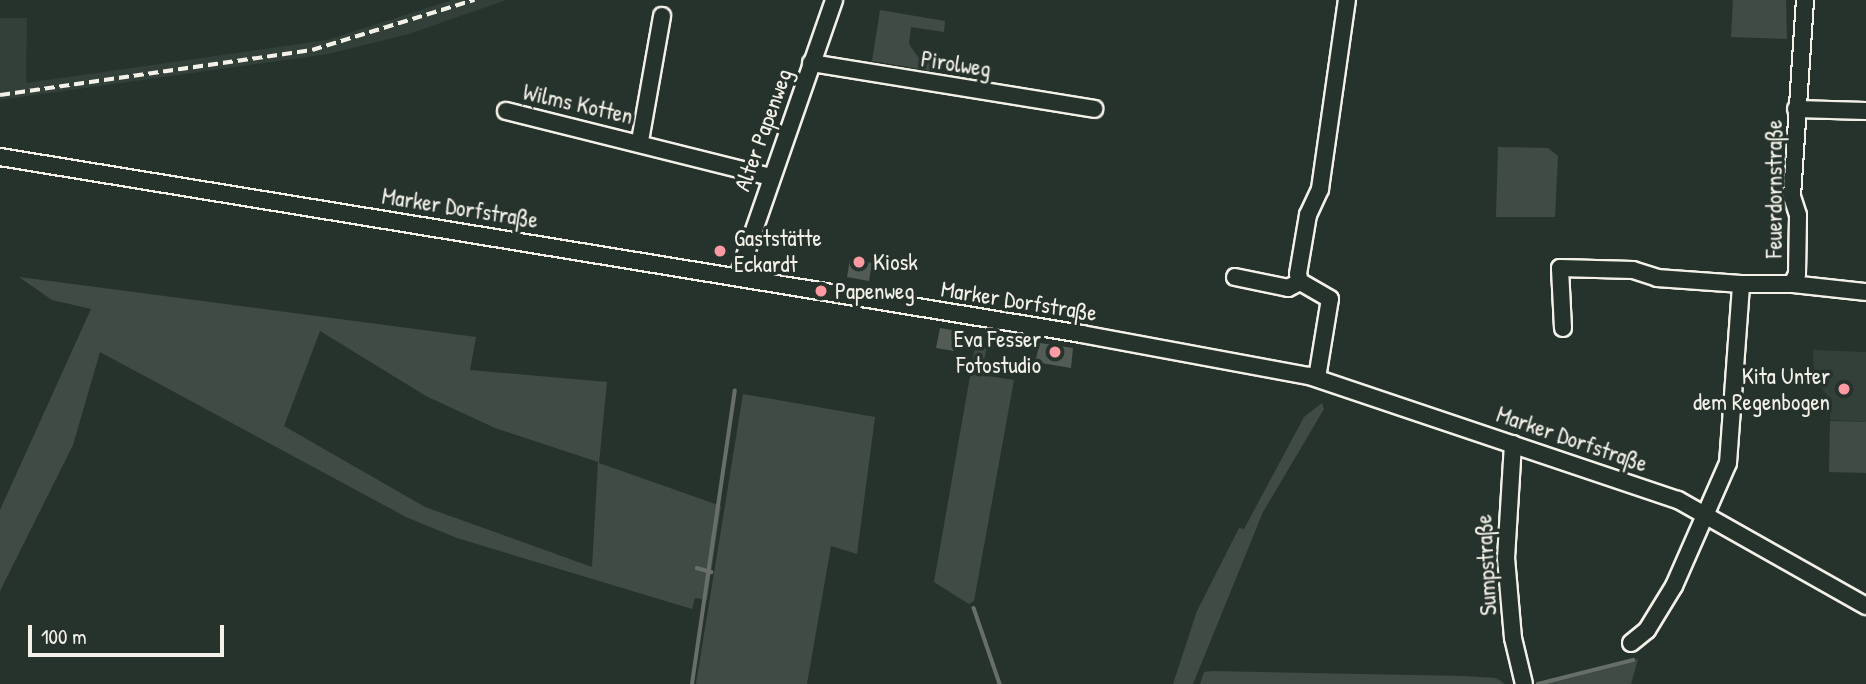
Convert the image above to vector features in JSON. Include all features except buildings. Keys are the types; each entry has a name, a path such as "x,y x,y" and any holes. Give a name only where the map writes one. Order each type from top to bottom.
{"street":[{"name":"Alter Papenweg","path":"738,276 769,177 834,0"},
{"path":"1300,282 1308,215 1320,189 1347,0"},
{"name":"Feuerdornstraße","path":"1563,328 1560,268 1633,270 1657,278 1741,285 1792,284 1798,215 1792,196 1796,109 1802,90 1805,0"},
{"name":"Wilms Kotten","path":"640,141 662,16"},
{"name":"Pirolweg","path":"811,63 1094,109"},
{"path":"1796,109 1866,111"},
{"name":"Wilms Kotten","path":"506,111 640,141 769,177"},
{"name":"Marker Dorfstraße","path":"0,157 738,276 1317,378 1708,514 1866,606"},
{"path":"1235,277 1288,288 1300,282"},
{"path":"1300,282 1330,299 1317,378"},
{"path":"1792,284 1866,292"},
{"name":"Feuerdornstraße","path":"1631,643 1647,630 1674,586 1708,514 1733,442 1741,285"},
{"name":"Sumpstraße","path":"1513,444 1506,558 1513,638 1524,684"}],"shaded area":[{"path":"452,0 506,0 409,34 328,54 0,100 0,18 27,18 26,83 327,40"},
{"path":"1733,0 1786,0 1787,39 1731,37"},
{"path":"880,10 945,21 944,32 911,27 909,44 920,60 939,64 938,72 872,61"},
{"path":"1498,147 1548,148 1558,156 1555,217 1496,217"},
{"path":"19,277 476,337 470,370 607,382 599,463 721,506 707,600 695,598 692,609 457,538 406,517 100,352 73,445 0,591 0,510 91,309 52,300","holes":["320,331 426,396 495,428 598,462 592,567 425,507 284,426"]},
{"path":"976,342 987,346 981,375 1014,380 974,601 969,604 934,582"},
{"name":"Kita Unter dem Regenbogen","path":"1813,350 1866,352 1866,422 1830,420 1831,400 1814,379"},
{"path":"743,394 875,417 857,554 831,546 807,684 696,684"},
{"path":"1322,403 1324,409 1263,512 1193,684 1173,684 1197,611 1239,528 1244,529 1304,417"},
{"path":"1830,421 1866,422 1866,473 1829,472"},
{"path":"1638,659 1631,684 1535,684"},
{"path":"1204,672 1464,676 1496,678 1505,684 1200,684"}],"waterway":[{"path":"692,684 735,391"},
{"path":"697,568 711,572"},
{"path":"974,608 1000,684"},
{"path":"1538,684 1633,660"}],"railway":[{"path":"0,95 312,50 474,0"}],"place":[{"name":"Gaststätte Eckardt","path":"720,251"},
{"name":"Kiosk","path":"859,262"},
{"name":"Papenweg","path":"821,291"},
{"name":"Eva Fesser Fotostudio","path":"1055,352"},
{"name":"Kita Unter dem Regenbogen","path":"1844,389"}]}
